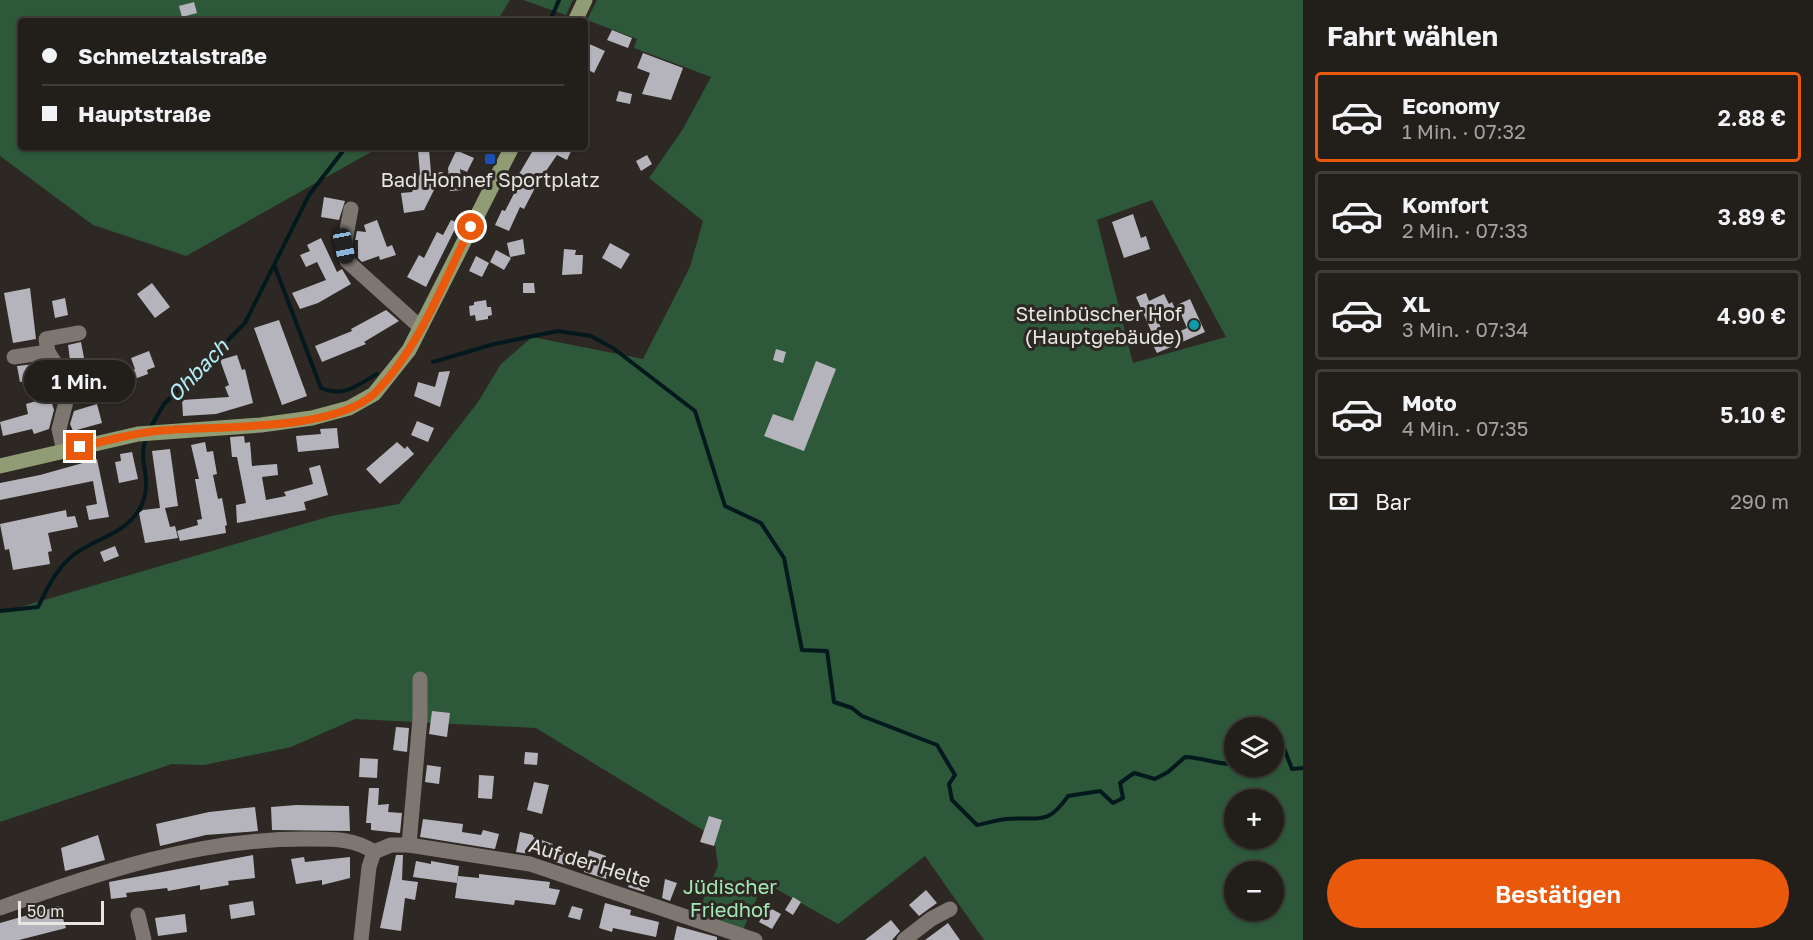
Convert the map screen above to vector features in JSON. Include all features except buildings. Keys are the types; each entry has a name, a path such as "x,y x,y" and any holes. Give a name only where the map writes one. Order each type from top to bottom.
{"main road":[{"path":"576,18 585,0"},
{"path":"0,466 138,434 261,425 312,418 349,408 374,394 396,370 510,150"}],"street":[{"path":"351,209 344,246 347,261 420,327"},
{"path":"64,451 59,429 70,386 48,352 46,339 79,333"},
{"path":"14,357 48,352"},
{"path":"409,845 420,718 420,679"},
{"path":"0,908 129,865 184,852 267,840 337,839 362,843 374,852 369,867 361,940"},
{"name":"Auf der Helte","path":"374,852 391,845 409,845 531,864 755,940"},
{"path":"904,940 931,919 950,909"},
{"path":"138,915 144,940"}],"green space":[{"path":"0,0 510,0 499,18 18,18 18,150 375,150 186,256 93,225 0,156"},
{"path":"523,0 573,0 566,15"},
{"name":"Jüdischer Friedhof","path":"597,0 1303,0 1303,940 984,940 925,856 838,924 764,882 742,932 697,914 718,866 714,837 536,728 355,719 291,747 204,765 172,764 0,822 0,613 331,516 399,504 478,402 501,364 532,337 643,359 690,267 703,221 649,178 683,129 711,77 634,48 637,39 588,20","holes":["1152,200 1226,337 1133,363 1097,220"]}],"waterway":[{"name":"Ohbach","path":"551,18 559,0"},
{"name":"Ohbach","path":"150,428 164,404 245,323 309,195 344,150"},
{"path":"275,267 321,388 329,391 344,391 377,374"},
{"path":"433,362 494,344 558,331 591,336 613,348 695,411 725,506 761,523 784,558 802,650 827,651 834,702 852,708 862,716 937,745 955,775 949,784 952,800 977,825 1006,819 1034,819 1048,816 1061,806 1068,796 1100,791 1113,803 1123,798 1120,783 1134,773 1155,779 1168,772 1185,757 1224,763"},
{"name":"Ohbach","path":"0,611 38,607 65,562 79,551 116,532 132,519 139,510 146,490 143,456 146,438"},
{"path":"1284,748 1292,769 1303,768"}],"place":[{"name":"Bad Honnef Sportplatz","path":"490,159"},
{"name":"Steinbüscher Hof (Hauptgebäude)","path":"1194,325"}],"route":[{"path":"80,447 158,431 261,425 312,418 349,408 374,394 396,370 409,350 471,227"}]}
